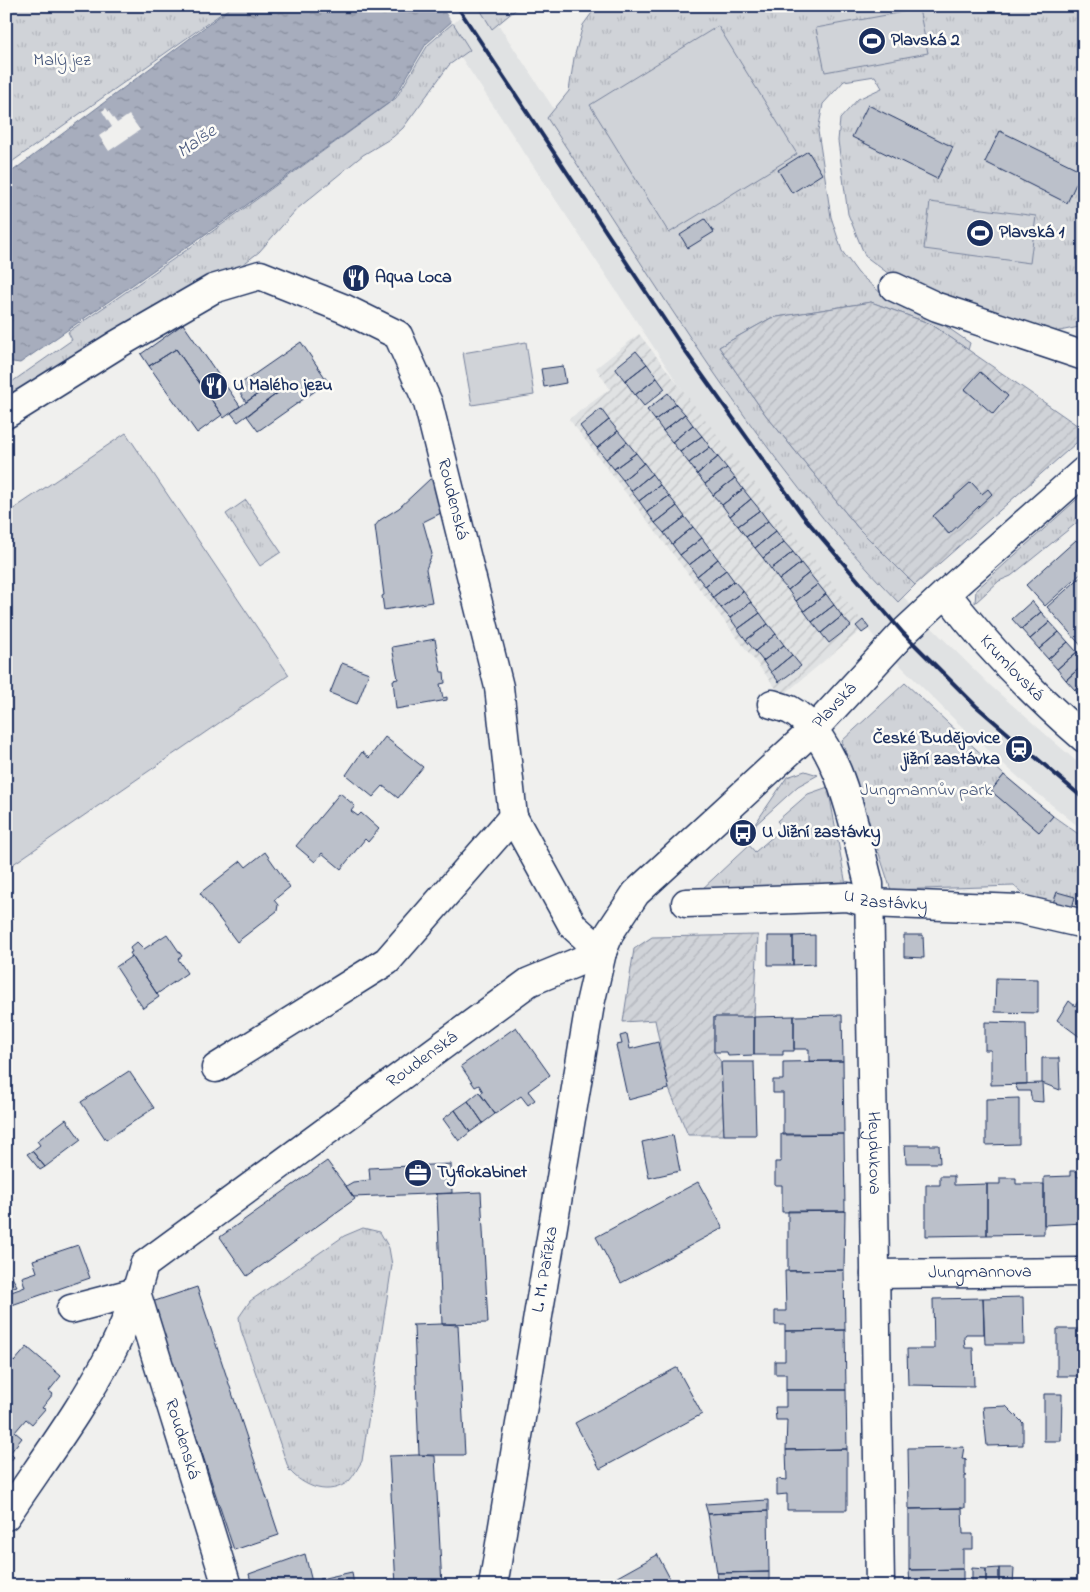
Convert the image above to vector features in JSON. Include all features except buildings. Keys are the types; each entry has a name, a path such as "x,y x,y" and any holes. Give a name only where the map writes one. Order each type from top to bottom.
{"street":[{"name":"Roudenská","path":"6,414 118,344 213,289 260,275 345,309 398,334 428,403 499,687 513,817 573,926 602,952 529,982 144,1265 136,1292 113,1350 94,1383 6,1516"},
{"path":"894,286 937,307 1084,356"},
{"name":"Plavská","path":"602,952 620,914 636,893 813,730 903,633 1084,471"},
{"name":"Krumlovská","path":"946,593 965,618 1040,701 1084,738"},
{"name":"Heydukova","path":"772,704 790,710 813,730 839,772 869,884 880,1586"},
{"path":"216,1068 387,961 513,817"},
{"name":"U Zastávky","path":"686,903 848,897 869,903 1019,909 1084,924"},
{"name":"L. M. Pařízka","path":"493,1586 590,1004 602,952"},
{"name":"Jungmannova","path":"875,1274 1084,1272"},
{"name":"Roudenská","path":"136,1292 226,1582"},
{"path":"71,1309 136,1292"}],"shaded area":[{"path":"427,6 486,6 705,338 878,567 921,617 993,688 1084,768 1084,831 1026,784 959,724 885,650 722,450"},
{"path":"639,334 866,626 782,696 569,419 610,389 596,368"}],"green space":[{"name":"Malý jez","path":"6,6 232,6 6,166"},
{"path":"478,6 520,6 492,29"},
{"path":"597,6 1084,6 1084,326 1050,333 901,283 865,256 848,214 838,141 840,119 858,99 882,88 875,76 844,81 823,104 818,131 831,217 842,251 858,273 883,295 928,314 970,343 968,350 931,324 871,302 771,318 719,347 765,414 859,529 915,585 898,602 847,547 755,430 669,306 547,118 569,91 574,58 583,25"},
{"name":"Plavská 2","path":"919,9 928,53 825,72 816,28"},
{"path":"453,23 470,50 449,65 403,128 393,137 363,155 297,209 259,252 229,275 171,297 6,405 6,386 72,340 68,332 191,247 396,98 428,45"},
{"path":"718,26 797,154 669,233 590,105"},
{"name":"Plavská 1","path":"930,202 1036,216 1030,263 924,249"},
{"path":"871,302 931,324 1084,430 1084,436 915,585 859,529 765,414 719,347 771,318","holes":["980,372 1008,396 993,413 965,390","971,482 982,494 988,490 992,494 948,534 933,516"]},
{"path":"526,342 534,395 472,405 463,353"},
{"path":"126,433 289,675 6,869 6,514"},
{"path":"1084,493 1084,517 1011,576 999,581 975,603 976,590"},
{"path":"246,500 281,552 260,566 226,514"},
{"name":"Jungmannův park","path":"905,683 1004,775 991,791 1039,832 1053,816 1084,838 1084,937 1044,911 1014,886 891,890 842,741"},
{"path":"805,771 818,775 798,786 753,827 787,777"},
{"path":"828,787 846,885 700,891 749,845 755,852 783,828 777,821 808,794"},
{"path":"758,935 754,1017 714,1018 714,1052 721,1062 724,1135 688,1135 669,1089 655,1020 623,1022 634,949 652,937"},
{"path":"363,1228 380,1232 389,1248 392,1265 362,1461 351,1479 341,1486 325,1489 317,1488 302,1481 289,1470 241,1330 239,1317 250,1301 344,1236"}],"water":[{"name":"Malše","path":"233,6 469,6 426,44 393,100 220,224 20,363 6,361 6,176"}],"pier":[{"path":"441,6 472,6 453,24"},
{"path":"106,108 117,123 129,115 140,130 109,151 99,136 112,127 102,111"}],"railway":[{"path":"457,6 685,351 803,516 903,633 976,706 1084,799"}],"place":[{"name":"Plavská 2","path":"872,41"},
{"name":"Plavská 1","path":"980,233"},
{"name":"Aqua Loca","path":"356,278"},
{"name":"U Malého jezu","path":"214,386"},
{"name":"České Budějovice jižní zastávka","path":"1019,749"},
{"name":"U Jižní zastávky","path":"743,833"},
{"name":"Tyflokabinet","path":"418,1173"}]}
